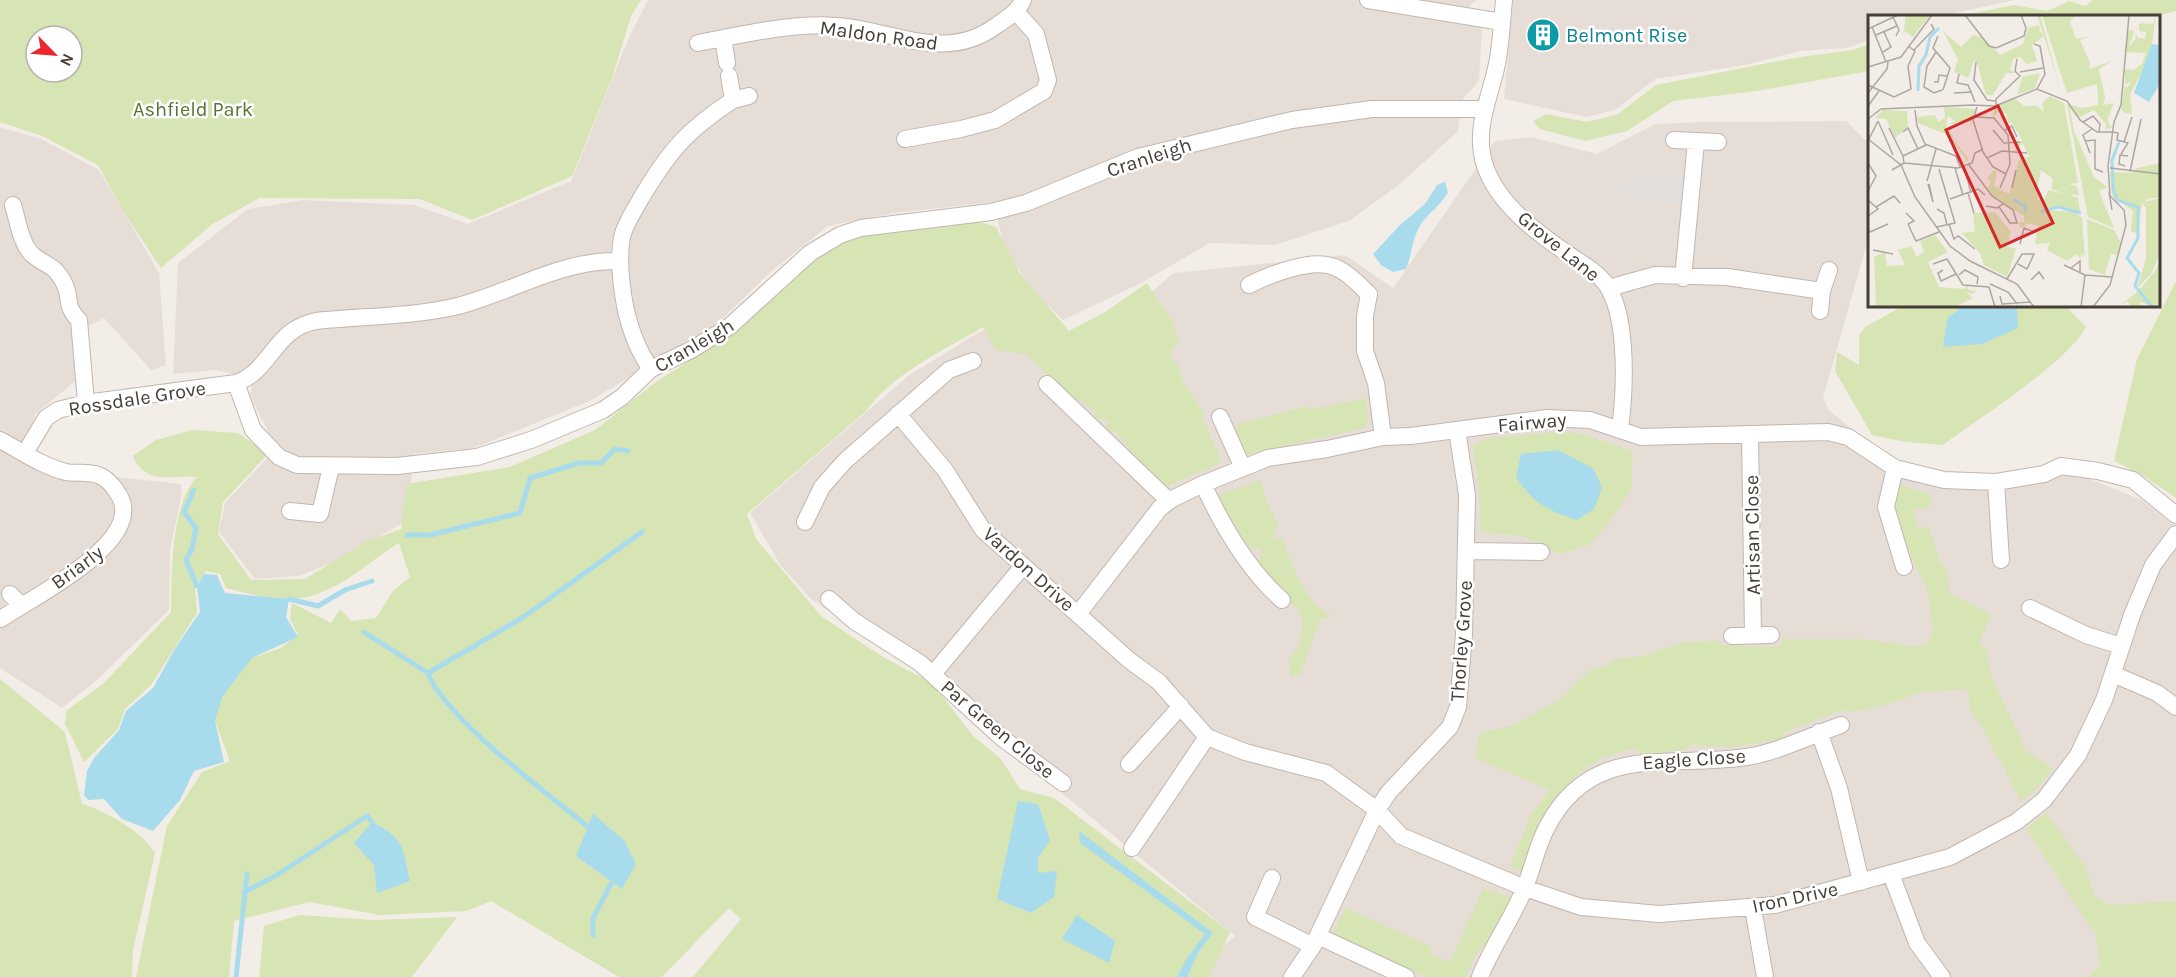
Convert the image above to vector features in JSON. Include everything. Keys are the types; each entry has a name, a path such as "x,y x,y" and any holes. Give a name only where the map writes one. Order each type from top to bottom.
{"street":[{"path":"1368,0 1502,22"},
{"name":"Grove Lane","path":"1504,0 1497,61 1484,109 1480,136 1483,158 1490,177 1502,196 1538,234 1595,273 1609,288 1619,317 1623,405 1620,429"},
{"path":"905,139 995,120 1044,91 1048,80 1036,34 1019,6"},
{"name":"Maldon Road","path":"698,43 815,25 856,29 922,43 949,44 975,38 1019,6"},
{"path":"651,369 642,357 629,324 620,261 622,236 663,161 700,122 741,98 728,69 723,38"},
{"name":"Cranleigh","path":"236,383 253,429 279,458 297,465 331,467 424,465 498,451 603,410 622,397 651,369 719,334 810,253 840,235 861,228 991,212 1026,203 1138,157 1292,120 1380,108 1484,109"},
{"path":"1674,140 1718,142"},
{"path":"1683,278 1696,142"},
{"path":"13,205 25,244 33,255 54,267 66,286 69,311 79,320 86,404"},
{"path":"236,383 255,371 288,333 306,323 441,310 572,266 589,262 620,261"},
{"path":"1249,285 1276,272 1319,264 1332,266 1346,274 1369,294 1365,316 1365,351 1377,383 1383,437"},
{"path":"1820,311 1822,291 1829,270"},
{"path":"1609,288 1655,275 1683,278 1727,277 1822,291"},
{"path":"805,522 822,487 845,461 949,370 973,361"},
{"name":"Rossdale Grove","path":"25,453 46,418 58,410 236,383"},
{"path":"1047,384 1169,501"},
{"name":"Vardon Drive","path":"898,414 945,471 982,530 1159,682 1207,737 1245,752 1326,773 1377,810"},
{"path":"1220,417 1243,468"},
{"name":"Fairway","path":"1078,614 1160,508 1203,484 1268,458 1328,449 1383,437 1547,418 1572,418 1620,429 1641,437 1828,432 1848,437 1895,468 1944,480 1996,482 2044,474 2061,466 2098,471 2133,480 2176,515"},
{"name":"Thorley Grove","path":"1292,977 1316,941 1377,810 1389,792 1450,727 1458,707 1464,634 1467,495 1457,430"},
{"name":"Artisan Close","path":"1750,435 1754,635"},
{"name":"Briarly","path":"0,440 56,469 74,474 99,475 113,486 122,500 123,518 117,534 103,551 16,599 1,620"},
{"path":"290,511 320,514 331,467"},
{"path":"1895,468 1886,507 1904,567"},
{"path":"1996,482 2001,560"},
{"path":"1203,484 1220,520 1269,589 1282,600"},
{"name":"Iron Drive","path":"1377,810 1401,836 1525,888 1581,907 1659,915 1775,905 1950,857 2016,822 2044,800 2078,754 2113,674 2121,646 2153,565 2176,534"},
{"path":"1466,551 1541,552"},
{"name":"Par Green Close","path":"933,674 1023,566"},
{"name":"Par Green Close","path":"829,598 854,621 920,663 1002,738 1063,783"},
{"path":"2030,608 2086,635 2121,646"},
{"path":"1732,636 1771,635"},
{"path":"2113,674 2157,693 2176,707"},
{"path":"1129,764 1181,706"},
{"name":"Eagle Close","path":"1480,977 1525,888 1547,826 1572,795 1605,771 1642,762 1748,757 1841,724"},
{"path":"1819,732 1839,788 1861,882"},
{"path":"1132,848 1207,737"},
{"path":"1891,874 1917,943 1942,977"},
{"path":"1272,878 1255,917 1406,977"},
{"path":"1753,908 1765,977"}],"shaded area":[{"path":"648,0 1477,0 1470,5 1470,22 1482,29 1479,81 1462,100 1458,131 1399,185 1349,221 1275,245 1210,243 1141,283 1063,320 1034,292 1004,248 994,202 893,213 828,226 775,268 719,322 592,400 474,448 413,454 410,502 405,522 329,564 299,576 255,579 219,532 225,503 277,448 250,396 253,379 216,370 173,374 178,263 248,209 302,200 414,205 468,224 571,181 629,37"},
{"path":"1513,0 2015,0 1946,15 1868,15 1868,41 1847,48 1800,51 1745,65 1655,79 1615,110 1586,117 1504,99"},
{"path":"1846,121 1868,143 1868,239 1823,398 1829,410 1888,460 1966,488 2077,474 2142,500 2176,527 2176,901 2093,907 2100,965 2088,977 1206,977 1217,952 1235,936 954,704 945,691 811,599 781,566 750,513 908,376 1007,315 1035,345 1133,307 1174,273 1345,255 1393,288 1495,141 1531,137 1597,154 1655,124"},
{"path":"0,127 41,139 99,170 159,273 166,365 151,370 104,318 72,335 77,380 35,414 25,453 26,464 75,477 99,475 181,484 182,493 170,550 169,610 96,681 62,708 0,668"},
{"path":"1646,172 1692,177 1689,205 1632,199 1630,195 1619,198 1615,181"}],"green space":[{"name":"Ashfield Park","path":"0,0 641,0 631,16 612,78 572,176 472,220 420,199 259,198 211,225 161,268 123,211 98,165 42,136 0,122"},
{"path":"2093,0 2176,0 2176,11 2159,15 1964,15 2014,5 2047,11 2069,1 2086,6"},
{"path":"1868,45 1868,71 1756,91 1673,101 1627,131 1585,141 1540,129 1533,121 1546,114 1587,122 1618,114 1656,85 1794,58 1852,50"},
{"path":"969,219 996,227 1019,272 1069,331 1105,312 1147,283 1172,321 1179,342 1171,350 1171,359 1178,364 1182,379 1204,413 1202,417 1219,455 1220,463 1163,488 1131,456 1126,443 1115,431 1109,433 1106,430 1108,422 1104,418 1095,421 1095,412 1082,400 1075,400 1025,354 996,350 983,327 919,364 890,386 865,412 747,514 756,539 821,616 883,657 932,683 973,736 1001,759 1020,789 1054,798 1230,932 1209,977 693,977 741,919 729,908 662,977 619,977 491,901 467,911 380,915 309,902 234,921 229,977 136,977 167,826 202,772 230,761 215,721 221,697 252,658 279,649 298,635 290,619 292,603 331,623 340,609 351,621 376,618 393,591 410,577 399,543 337,585 309,597 268,598 226,588 220,574 206,571 195,588 197,613 151,685 125,709 118,729 84,762 65,724 66,711 104,683 171,612 177,522 188,490 197,477 152,475 144,472 133,456 156,440 192,430 238,433 265,451 265,457 223,502 218,534 251,580 305,579 367,541 401,529 406,484 510,467 595,430 656,382 736,331 820,253 848,239 909,225"},
{"path":"2176,281 2176,498 2144,476 2114,461 2137,359"},
{"path":"1899,308 2068,308 2086,327 2061,357 2042,373 1943,445 1905,442 1872,435 1835,371 1837,352 1859,365 1859,335 1865,327"},
{"path":"1366,398 1368,422 1364,428 1249,454 1243,449 1236,428 1239,424 1308,406 1309,410"},
{"path":"1562,432 1582,434 1633,451 1631,490 1613,517 1590,544 1560,554 1523,536 1481,532 1479,486 1473,445 1489,438"},
{"path":"1261,480 1265,497 1279,527 1274,531 1275,539 1282,538 1308,594 1324,611 1334,616 1320,619 1301,673 1291,677 1288,661 1299,646 1303,622 1298,609 1272,583 1258,560 1262,554 1258,548 1251,549 1225,517 1215,496"},
{"path":"1898,484 1931,495 1930,508 1914,509 1917,528 1929,527 1940,562 1948,571 1949,593 1991,614 1979,644 1987,649 1990,673 2026,751 2053,769 2036,790 2021,801 1983,729 1970,710 1968,689 1921,692 1886,705 1847,713 1845,709 1784,732 1785,738 1735,747 1690,745 1685,750 1641,754 1636,748 1602,758 1578,774 1557,798 1534,841 1523,872 1510,866 1532,813 1550,790 1475,758 1480,733 1514,725 1561,698 1591,669 1604,668 1616,659 1643,656 1683,642 1720,641 1720,645 1780,647 1783,639 1862,639 1917,647 1928,643 1933,631 1927,588 1905,545 1891,504"},
{"path":"0,679 65,732 82,804 123,823 150,845 155,853 133,950 132,977 0,977"},
{"path":"2047,813 2086,868 2094,894 2100,900 2110,905 2176,901 2176,977 2088,977 2100,965 2095,929 2093,931 2026,828"},
{"path":"1483,889 1512,897 1488,946 1480,947 1465,977 1426,977 1333,934 1346,908 1432,947 1430,954 1450,962"},
{"path":"300,915 373,920 457,917 412,977 259,977 264,926"}],"water":[{"path":"1445,182 1448,192 1418,229 1406,269 1393,272 1381,265 1373,254 1399,226 1425,204 1437,185"},
{"path":"1961,308 2017,308 2018,328 1982,344 1943,347 1948,317"},
{"path":"1558,450 1594,469 1602,488 1594,509 1577,520 1542,505 1529,494 1516,477 1521,454"},
{"path":"204,574 217,575 225,593 289,599 286,617 298,637 252,658 222,697 215,721 224,762 194,771 180,800 153,831 122,819 104,799 88,800 84,795 87,771 94,758 119,730 126,711 153,688 174,650 200,612 197,586"},
{"path":"1018,801 1038,804 1050,840 1038,858 1038,873 1057,871 1054,897 1031,913 997,899"},
{"path":"593,814 624,840 636,864 622,889 576,856"},
{"path":"372,822 391,833 400,845 410,881 377,893 374,865 354,843"},
{"path":"1079,831 1213,933 1199,951 1187,977 1177,977 1187,958 1205,934 1080,843"},
{"path":"1077,915 1115,941 1109,963 1062,939"}],"waterway":[{"path":"407,535 430,535 520,513 530,478 579,463 601,463 615,449 628,451"},
{"path":"194,490 184,512 196,528 192,549 186,560 197,586"},
{"path":"364,632 428,673 522,618 642,532"},
{"path":"289,599 318,606 345,590 372,581"},
{"path":"428,673 438,691 475,732 523,775 587,826"},
{"path":"244,892 277,875 367,816 372,822"},
{"path":"236,977 247,874"},
{"path":"593,935 593,918 611,884"}],"place":[{"name":"Belmont Rise","path":"1543,35"}]}
